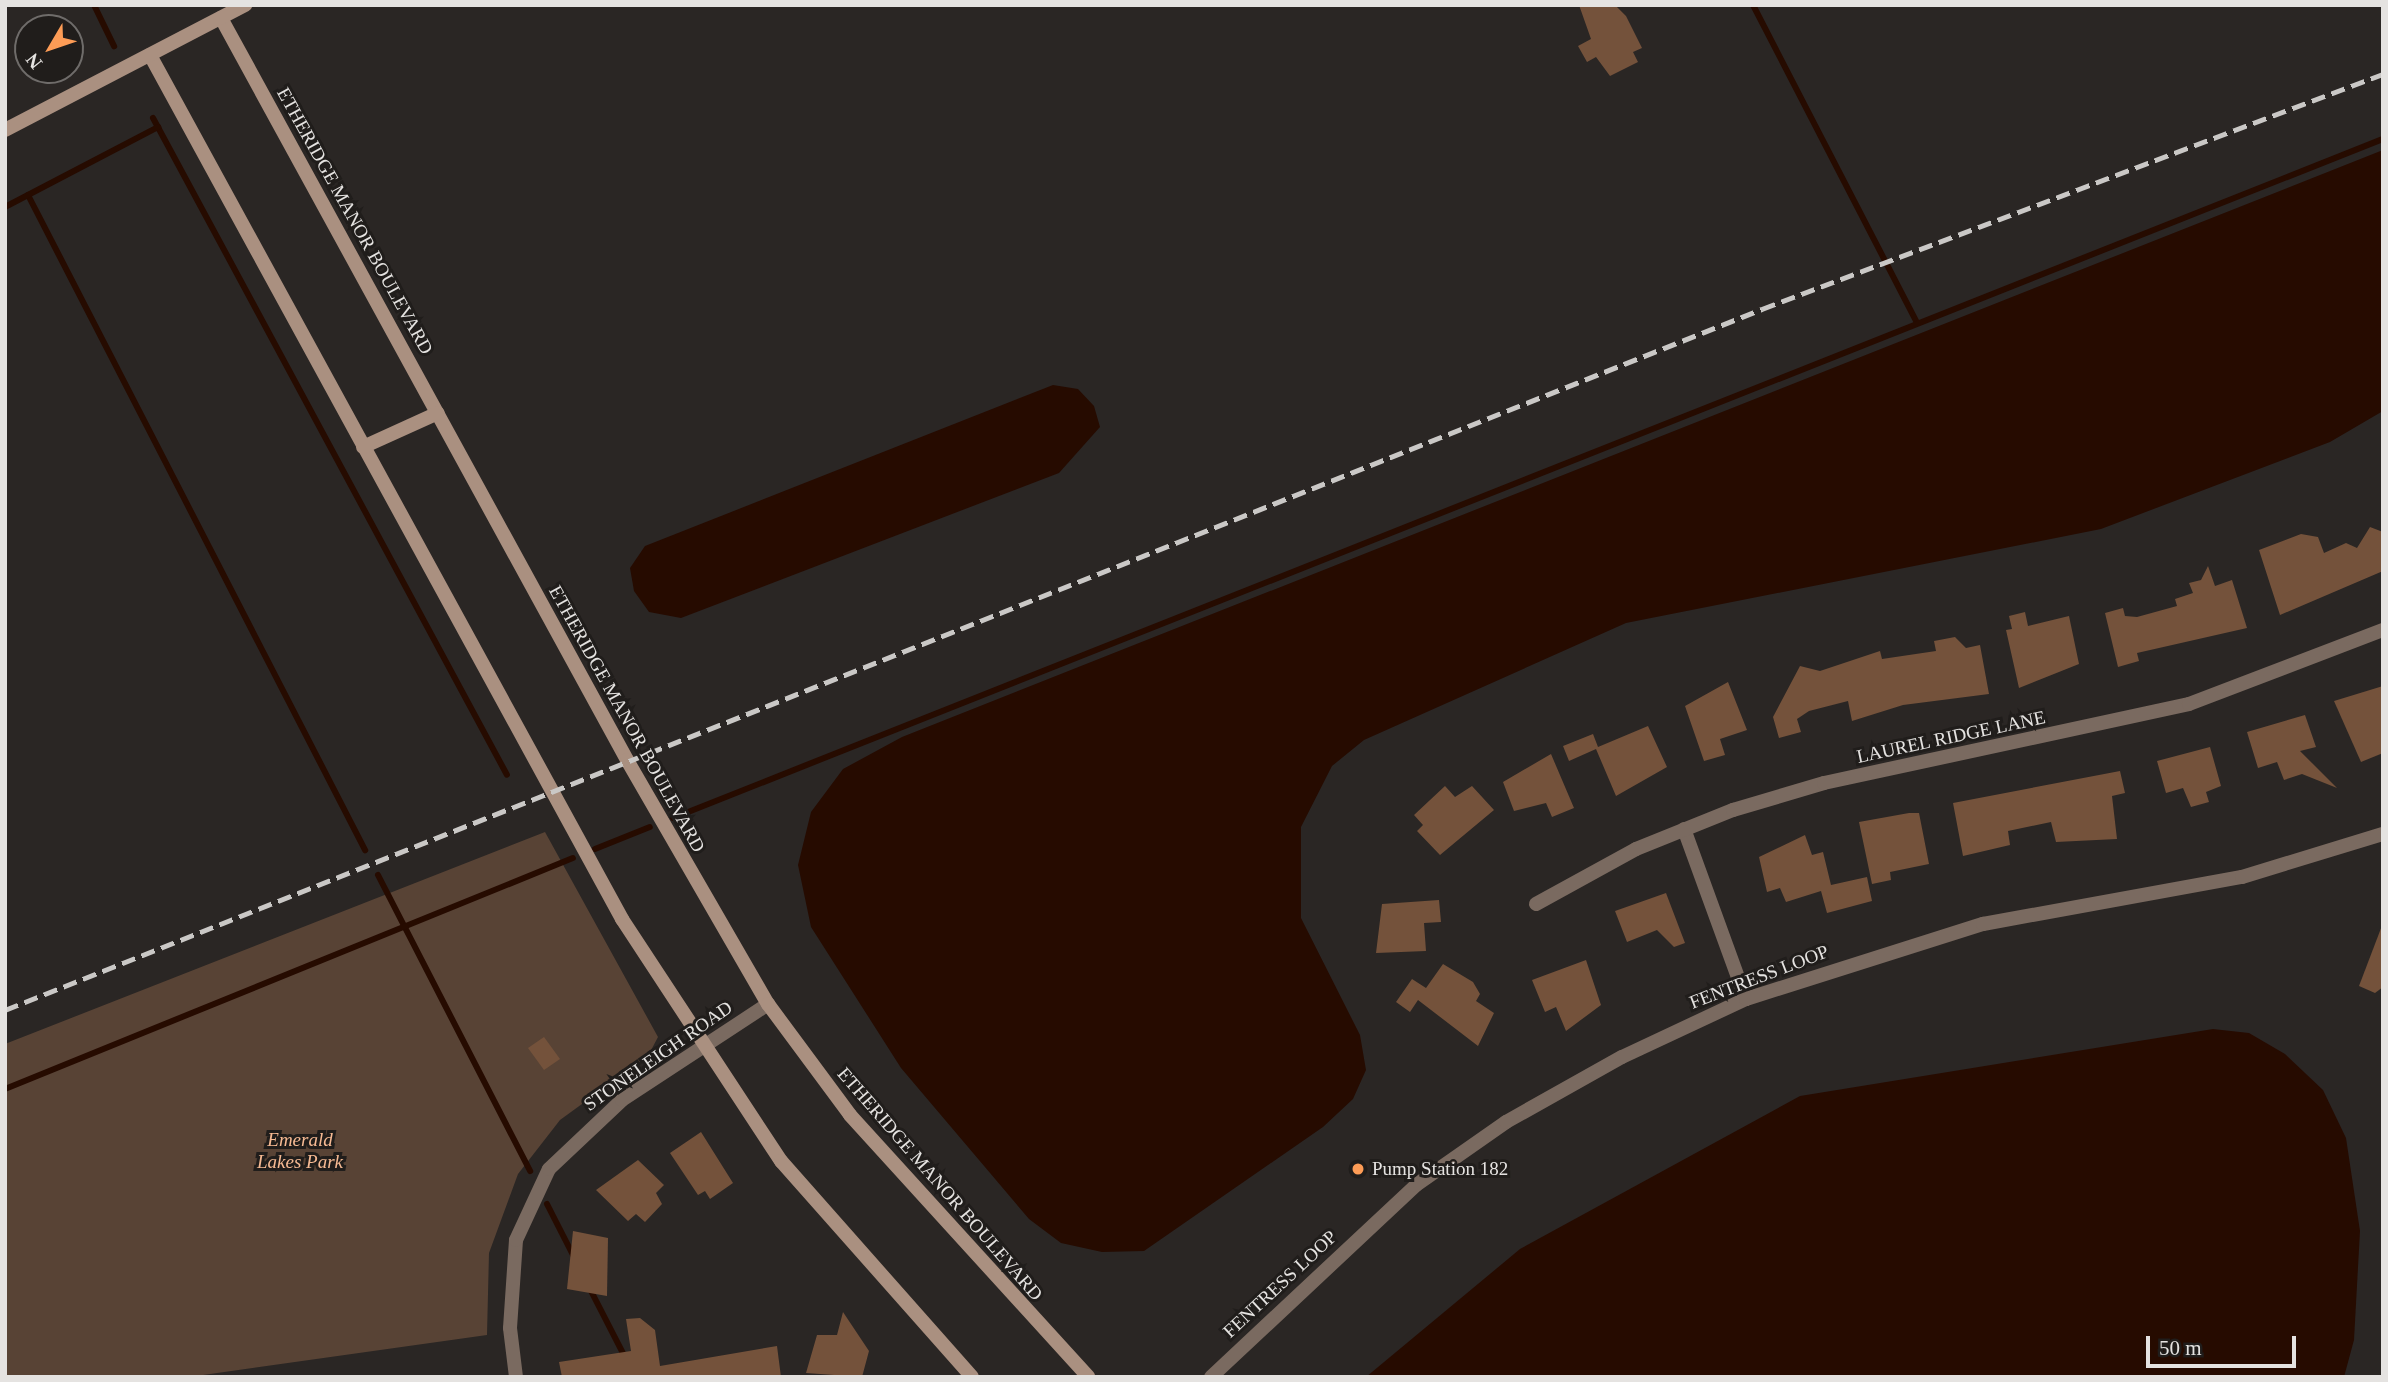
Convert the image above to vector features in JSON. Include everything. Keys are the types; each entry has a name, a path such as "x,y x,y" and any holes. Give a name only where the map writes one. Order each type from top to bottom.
{"main road":[{"path":"5,130 245,5"},
{"name":"ETHERIDGE MANOR BOULEVARD","path":"221,18 707,905 768,1004 850,1115 1088,1377"},
{"path":"150,55 547,792 701,1045 839,1233 972,1377"},
{"path":"363,447 438,413"}],"street":[{"name":"LAUREL RIDGE LANE","path":"1536,904 1684,829 1824,783 2189,704 2383,630"},
{"path":"1684,829 1746,999"},
{"name":"FENTRESS LOOP","path":"1211,1377 1416,1185 1518,1115 1746,999 1983,924 2242,877 2383,834"},
{"name":"STONELEIGH ROAD","path":"516,1377 510,1279 529,1205 579,1136 701,1045 768,1004"}],"green space":[{"name":"Emerald Lakes Park","path":"545,832 658,1037 648,1056 560,1120 518,1174 489,1253 487,1335 189,1377 5,1377 5,1044"}],"shaded area":[{"path":"2383,150 2383,411 2330,442 2101,529 1626,623 1364,740 1332,766 1301,827 1301,918 1360,1035 1366,1070 1353,1099 1323,1127 1144,1251 1102,1252 1061,1243 1029,1219 901,1068 811,927 798,865 811,812 843,769 902,737"},
{"path":"1053,385 1078,389 1094,406 1100,427 1059,473 681,618 649,612 634,591 630,568 645,546"},
{"path":"2213,1029 2249,1033 2285,1054 2323,1090 2346,1138 2360,1231 2354,1340 2344,1377 1366,1377 1520,1249 1800,1096"}],"building":[{"path":"1579,5 1615,5 1626,16 1642,48 1633,52 1638,62 1610,76 1596,57 1587,62 1578,46 1591,39"},
{"path":"2370,527 2383,532 2383,571 2280,615 2259,550 2301,534 2318,537 2324,553 2346,543 2357,548"},
{"path":"2208,566 2215,586 2232,580 2247,628 2137,653 2139,661 2118,667 2105,613 2123,608 2125,616 2137,617 2177,606 2175,599 2193,593 2189,583 2201,580"},
{"path":"2025,612 2028,626 2069,616 2079,664 2019,688 2006,630 2012,629 2009,616"},
{"path":"1955,637 1966,648 1980,645 1989,694 1903,705 1852,721 1848,701 1809,711 1797,719 1801,732 1779,738 1773,717 1800,666 1820,671 1880,651 1882,659 1936,651 1934,641"},
{"path":"1728,682 1747,730 1720,739 1725,755 1704,761 1685,706"},
{"path":"2383,686 2383,753 2361,762 2334,701"},
{"path":"2305,715 2316,747 2300,751 2337,788 2302,774 2284,780 2277,762 2258,768 2247,732"},
{"path":"1648,726 1667,767 1616,796 1596,749 1569,761 1563,746 1593,734 1598,747"},
{"path":"2210,747 2221,786 2206,792 2209,802 2191,807 2183,788 2166,793 2157,761"},
{"path":"1551,754 1574,808 1552,817 1546,803 1514,811 1503,782"},
{"path":"2120,771 2125,793 2112,796 2117,839 2056,842 2051,822 2008,831 2010,845 1963,856 1953,803"},
{"path":"1445,786 1455,797 1472,786 1494,810 1440,855 1417,831 1423,825 1414,815"},
{"path":"1919,813 1929,864 1890,872 1891,880 1872,884 1859,822"},
{"path":"1805,835 1812,855 1823,852 1831,885 1867,877 1872,901 1827,913 1821,891 1786,902 1780,888 1767,892 1759,857"},
{"path":"1666,893 1685,943 1674,947 1657,930 1627,942 1615,911"},
{"path":"1439,900 1441,922 1424,923 1426,951 1376,953 1382,904"},
{"path":"2383,923 2383,987 2375,993 2359,986"},
{"path":"1586,960 1601,1005 1566,1031 1556,1007 1545,1012 1532,980"},
{"path":"1443,964 1473,982 1480,994 1476,1001 1494,1013 1478,1046 1418,1000 1410,1012 1396,1002 1412,979 1426,988"},
{"path":"544,1037 560,1059 544,1070 528,1048"},
{"path":"701,1132 733,1183 710,1199 705,1191 698,1195 670,1153"},
{"path":"638,1160 664,1185 656,1193 662,1204 645,1222 636,1214 628,1221 596,1190"},
{"path":"573,1231 608,1238 607,1296 567,1289"},
{"path":"843,1312 869,1351 862,1377 806,1373 817,1335 837,1335"},
{"path":"640,1318 655,1330 660,1366 777,1346 781,1377 562,1377 559,1362 631,1351 626,1319"}],"waterway":[{"path":"94,5 114,46"},
{"path":"1753,5 1917,323"},
{"path":"153,118 507,775"},
{"path":"5,207 158,127"},
{"path":"673,818 2383,139"},
{"path":"28,195 365,850"},
{"path":"595,849 650,827"},
{"path":"5,1089 573,858"},
{"path":"378,875 530,1171"},
{"path":"547,1204 575,1259"},
{"path":"589,1287 626,1359"}],"railway":[{"path":"5,1010 1762,309 2383,74"}],"place":[{"name":"Pump Station 182","path":"1358,1169"}]}
